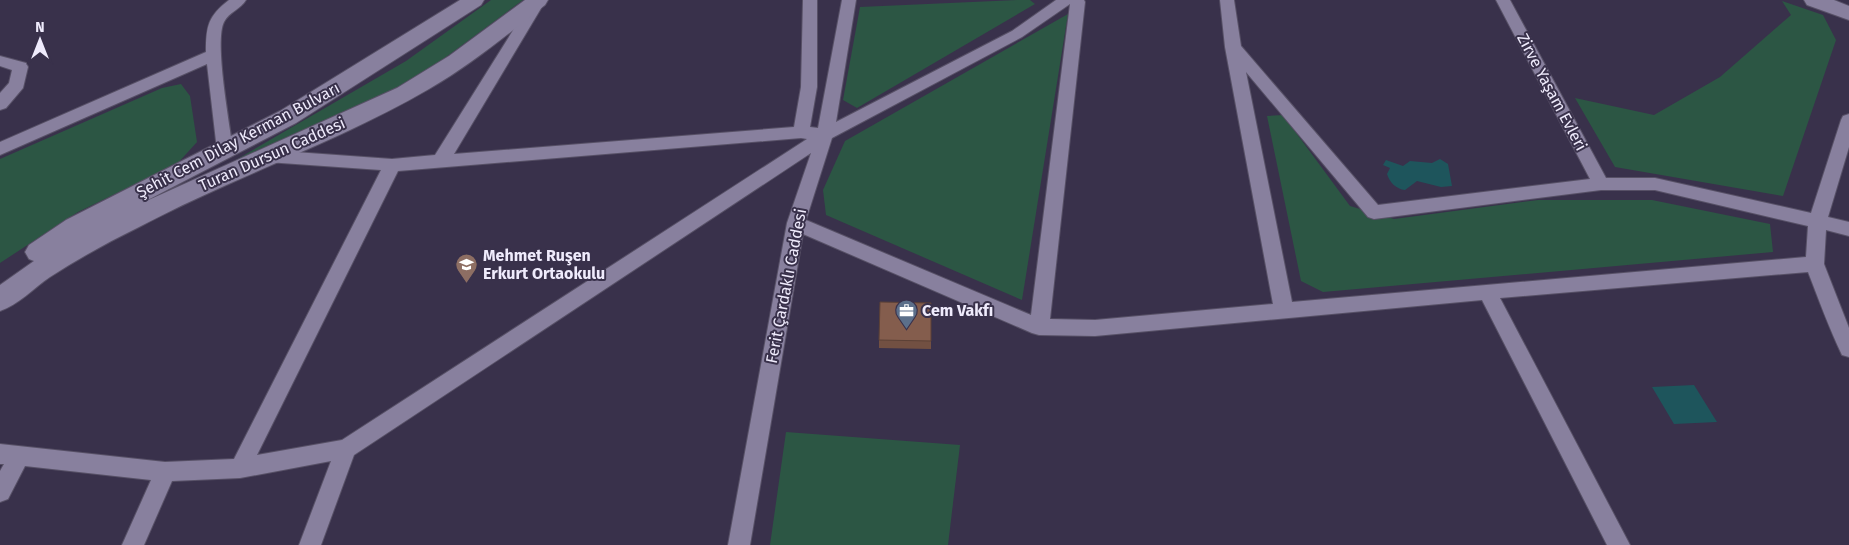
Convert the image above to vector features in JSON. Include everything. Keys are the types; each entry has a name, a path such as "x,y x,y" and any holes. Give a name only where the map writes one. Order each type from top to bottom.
{"main road":[{"name":"Şehit Cem Dilay Kerman Bulvarı","path":"0,277 75,227 296,112 474,0"},
{"name":"Turan Dursun Caddesi","path":"0,300 13,288 121,223 361,114 440,74 468,55 538,0"},
{"path":"1814,0 1849,13"}],"street":[{"path":"225,150 214,55 214,30 220,14 239,0"},
{"path":"440,162 538,0"},
{"path":"801,132 809,87 810,0"},
{"name":"Ferit Çardaklı Caddesi","path":"740,545 796,223 825,135 848,0"},
{"path":"0,492 9,455 165,472 240,468 346,449 825,135 1017,34 1075,0"},
{"path":"1039,327 1075,0"},
{"path":"1226,0 1233,48 1284,310"},
{"name":"Zirve Yaşam Evleri","path":"1503,0 1601,184"},
{"path":"1233,48 1374,212 1601,184 1655,184 1849,230"},
{"path":"0,149 214,55"},
{"path":"0,61 20,68 17,84 0,104"},
{"path":"1849,120 1817,223 1815,264 1834,316 1849,349"},
{"path":"267,156 392,165 801,132 825,135"},
{"path":"240,468 392,165"},
{"path":"796,223 1039,327 1095,328 1815,264"},
{"path":"1487,292 1620,545"},
{"path":"310,545 346,449"},
{"path":"134,545 165,472"}],"shaded area":[{"path":"491,0 523,0 438,63 395,90 239,162 234,161 406,61"},
{"path":"1030,0 1035,4 857,108 843,100 860,7"},
{"path":"1782,1 1823,15 1836,40 1783,196 1615,167 1575,98 1654,115 1720,77 1791,15"},
{"path":"1068,14 1022,300 826,215 823,190 845,141"},
{"path":"181,84 190,96 197,142 177,164 78,212 0,263 0,159 162,88"},
{"path":"1283,115 1350,206 1394,219 1538,200 1652,200 1770,224 1773,252 1323,292 1301,281 1267,116"},
{"path":"1440,159 1448,164 1452,186 1441,187 1417,181 1405,190 1396,187 1392,183 1387,174 1390,168 1383,165 1386,160 1403,166 1410,161 1432,163"},
{"path":"1694,385 1717,422 1674,424 1652,387"},
{"path":"786,432 960,445 948,545 770,545"}],"building":[{"name":"Cem Vakfı","path":"880,302 931,303 931,341 879,340"}],"place":[{"name":"Mehmet Ruşen Erkurt Ortaokulu","path":"467,283"},
{"name":"Cem Vakfı","path":"906,329"}]}
